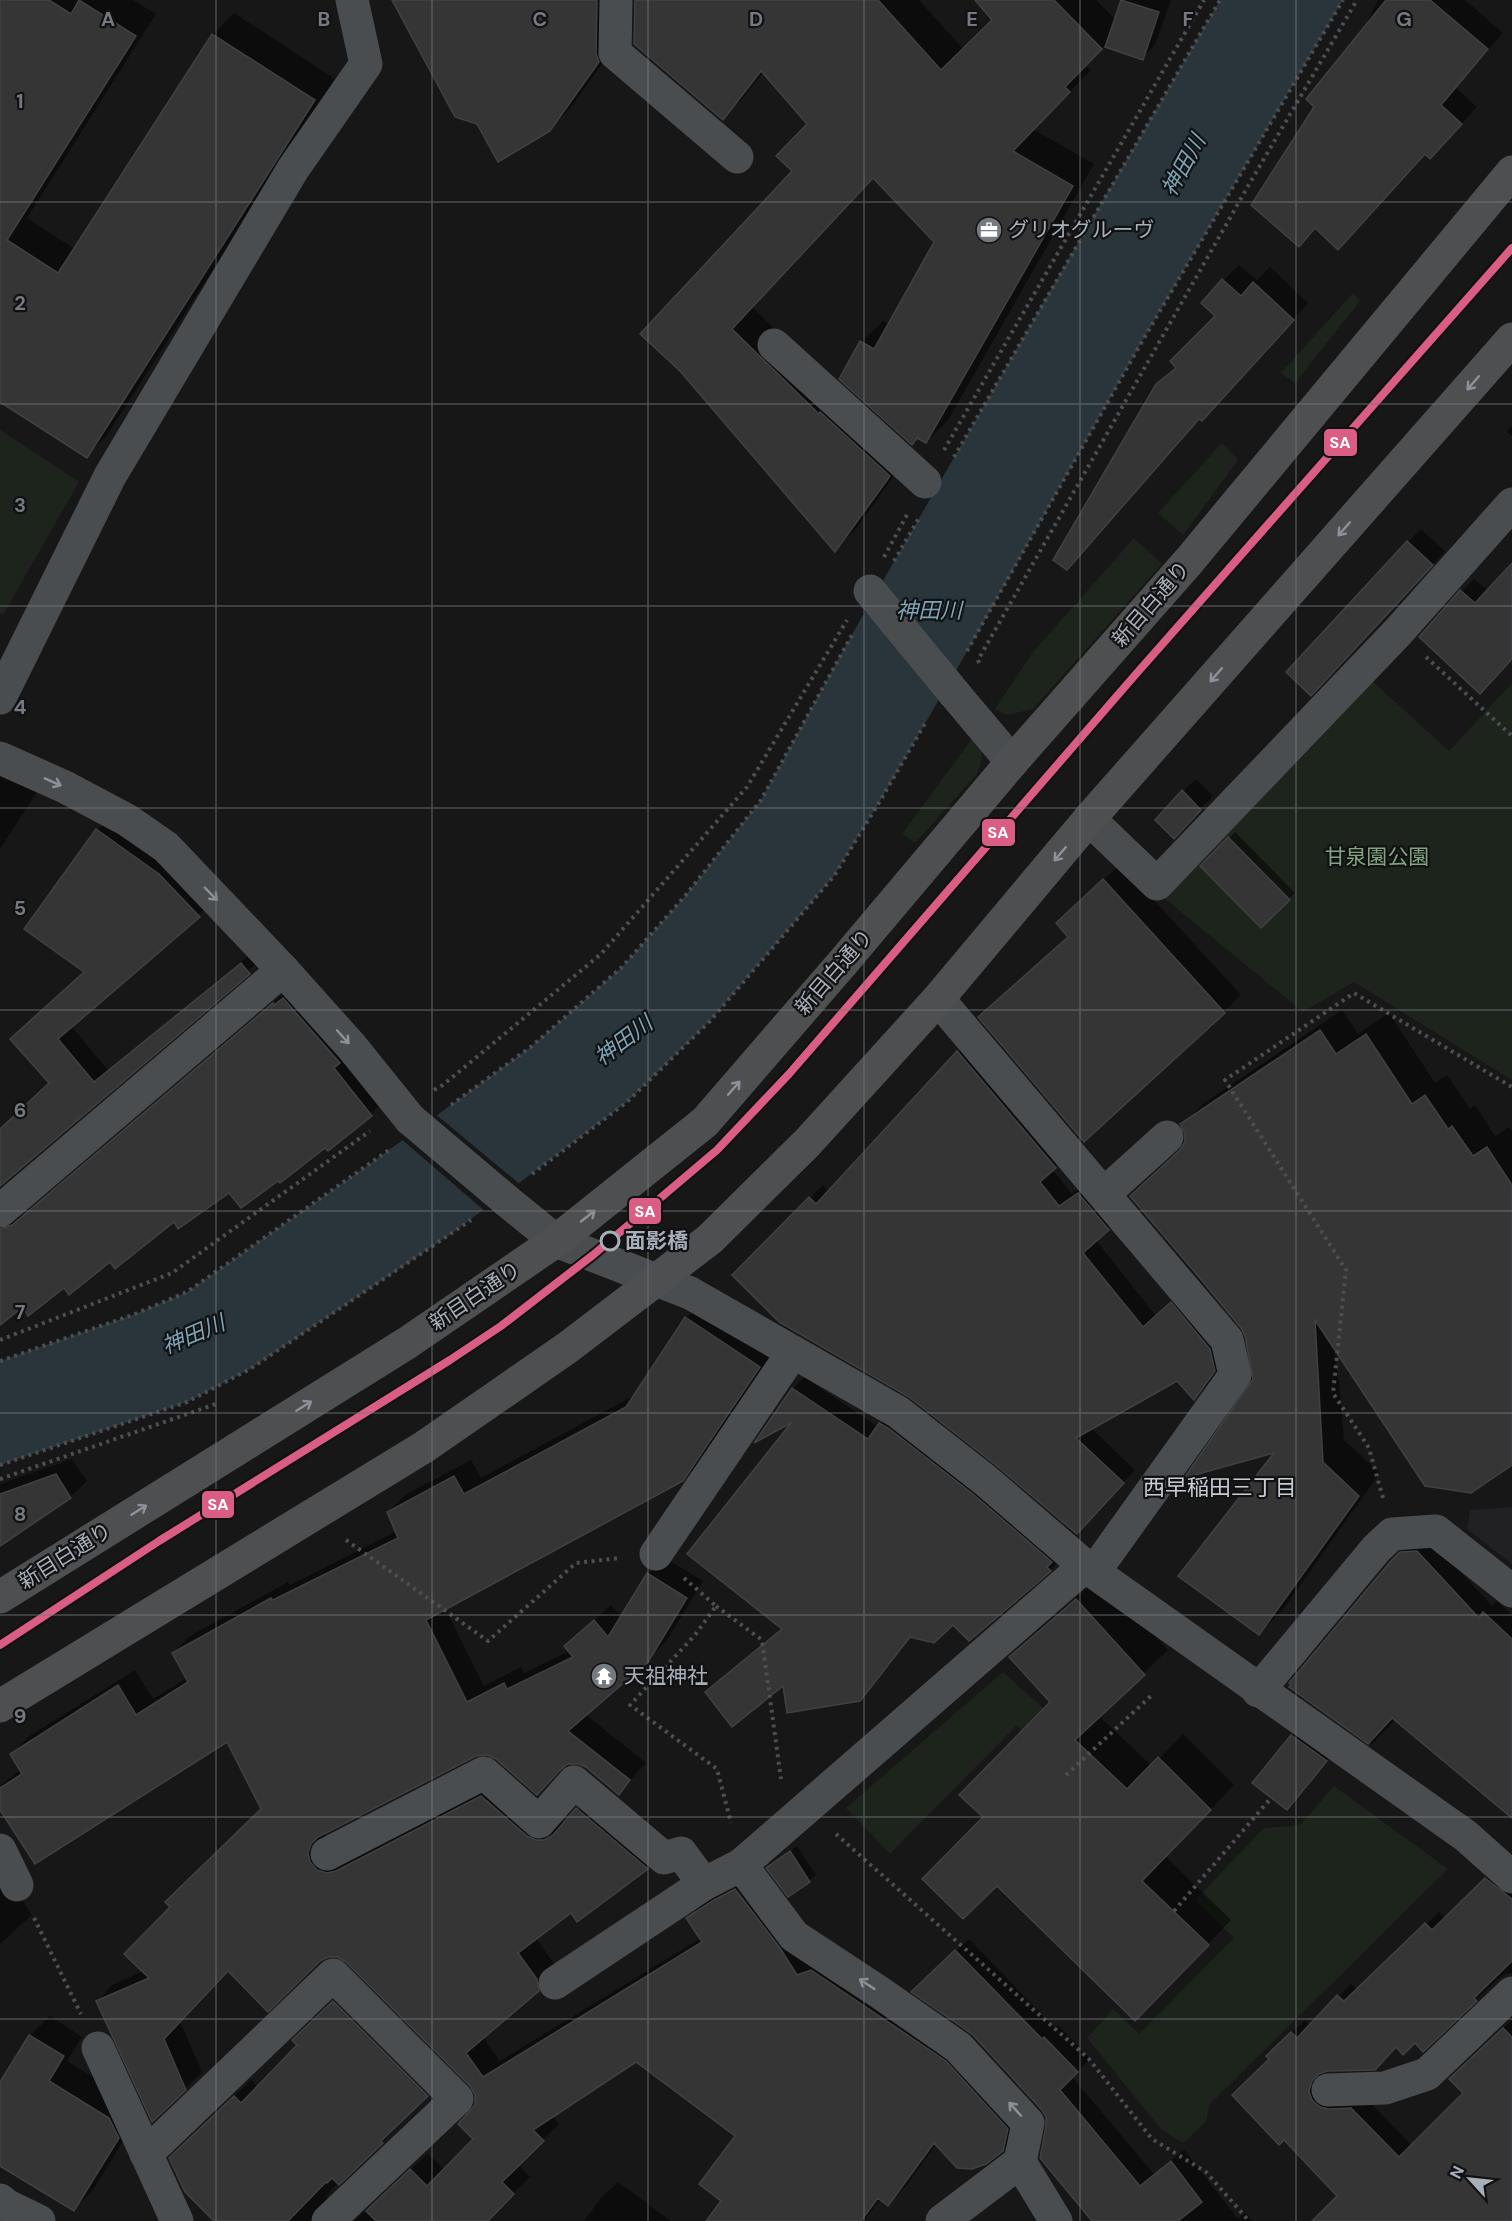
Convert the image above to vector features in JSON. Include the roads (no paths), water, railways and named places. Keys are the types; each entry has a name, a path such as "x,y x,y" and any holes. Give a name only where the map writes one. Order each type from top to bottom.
{"main road":[{"name":"新目白通り","path":"0,1597 407,1342 556,1241 705,1122 1012,762 1189,561 1512,172"},
{"path":"0,1706 424,1447 567,1348 710,1239 808,1142 938,999 1089,819 1512,339"}],"street":[{"path":"0,698 110,476 293,169 366,64 352,0"},
{"path":"616,0 615,53 737,157"},
{"path":"774,345 924,497"},
{"path":"1089,819 1157,884 1398,632 1512,504"},
{"path":"868,589 943,702 1012,762"},
{"path":"0,758 65,787 127,820 166,847 282,969 352,1047 402,1124 504,1198 556,1241 690,1293 898,1412 985,1480 1089,1569 1258,1691 1466,1836 1512,1878"},
{"path":"0,1211 282,969"},
{"path":"555,1983 704,1884 741,1865 1089,1569 1235,1375 1227,1340 938,999"},
{"path":"1104,1194 1167,1137"},
{"path":"656,1554 793,1352"},
{"path":"1258,1691 1376,1549 1392,1534 1436,1531 1512,1591"},
{"path":"327,1854 484,1773 538,1821 574,1782 664,1858 681,1853 704,1884"},
{"path":"0,1850 17,1885"},
{"path":"741,1865 794,1936 958,2047 1028,2123 1020,2162 942,2221"},
{"path":"146,2154 333,1975 457,2099 327,2221"},
{"path":"1328,2090 1385,2088 1427,2074 1512,1993"},
{"path":"98,2048 177,2221"},
{"path":"1020,2162 1056,2221"},
{"path":"2,2207 39,2221"}],"water":[{"name":"神田川","path":"1220,0 1343,0 1140,345 976,636 834,876 710,1021 627,1102 451,1234 250,1369 187,1402 0,1465 0,1361 135,1314 187,1292 367,1166 532,1046 622,967 685,896 761,800 846,645"}],"place":[{"name":"グリオグルーヴ","path":"989,230"},
{"name":"面影橋","path":"610,1241"},
{"name":"天祖神社","path":"604,1676"}],"district":[{"name":"西早稲田三丁目","path":"1220,1487"}],"park label":[{"name":"甘泉園公園","path":"1377,857"}]}
